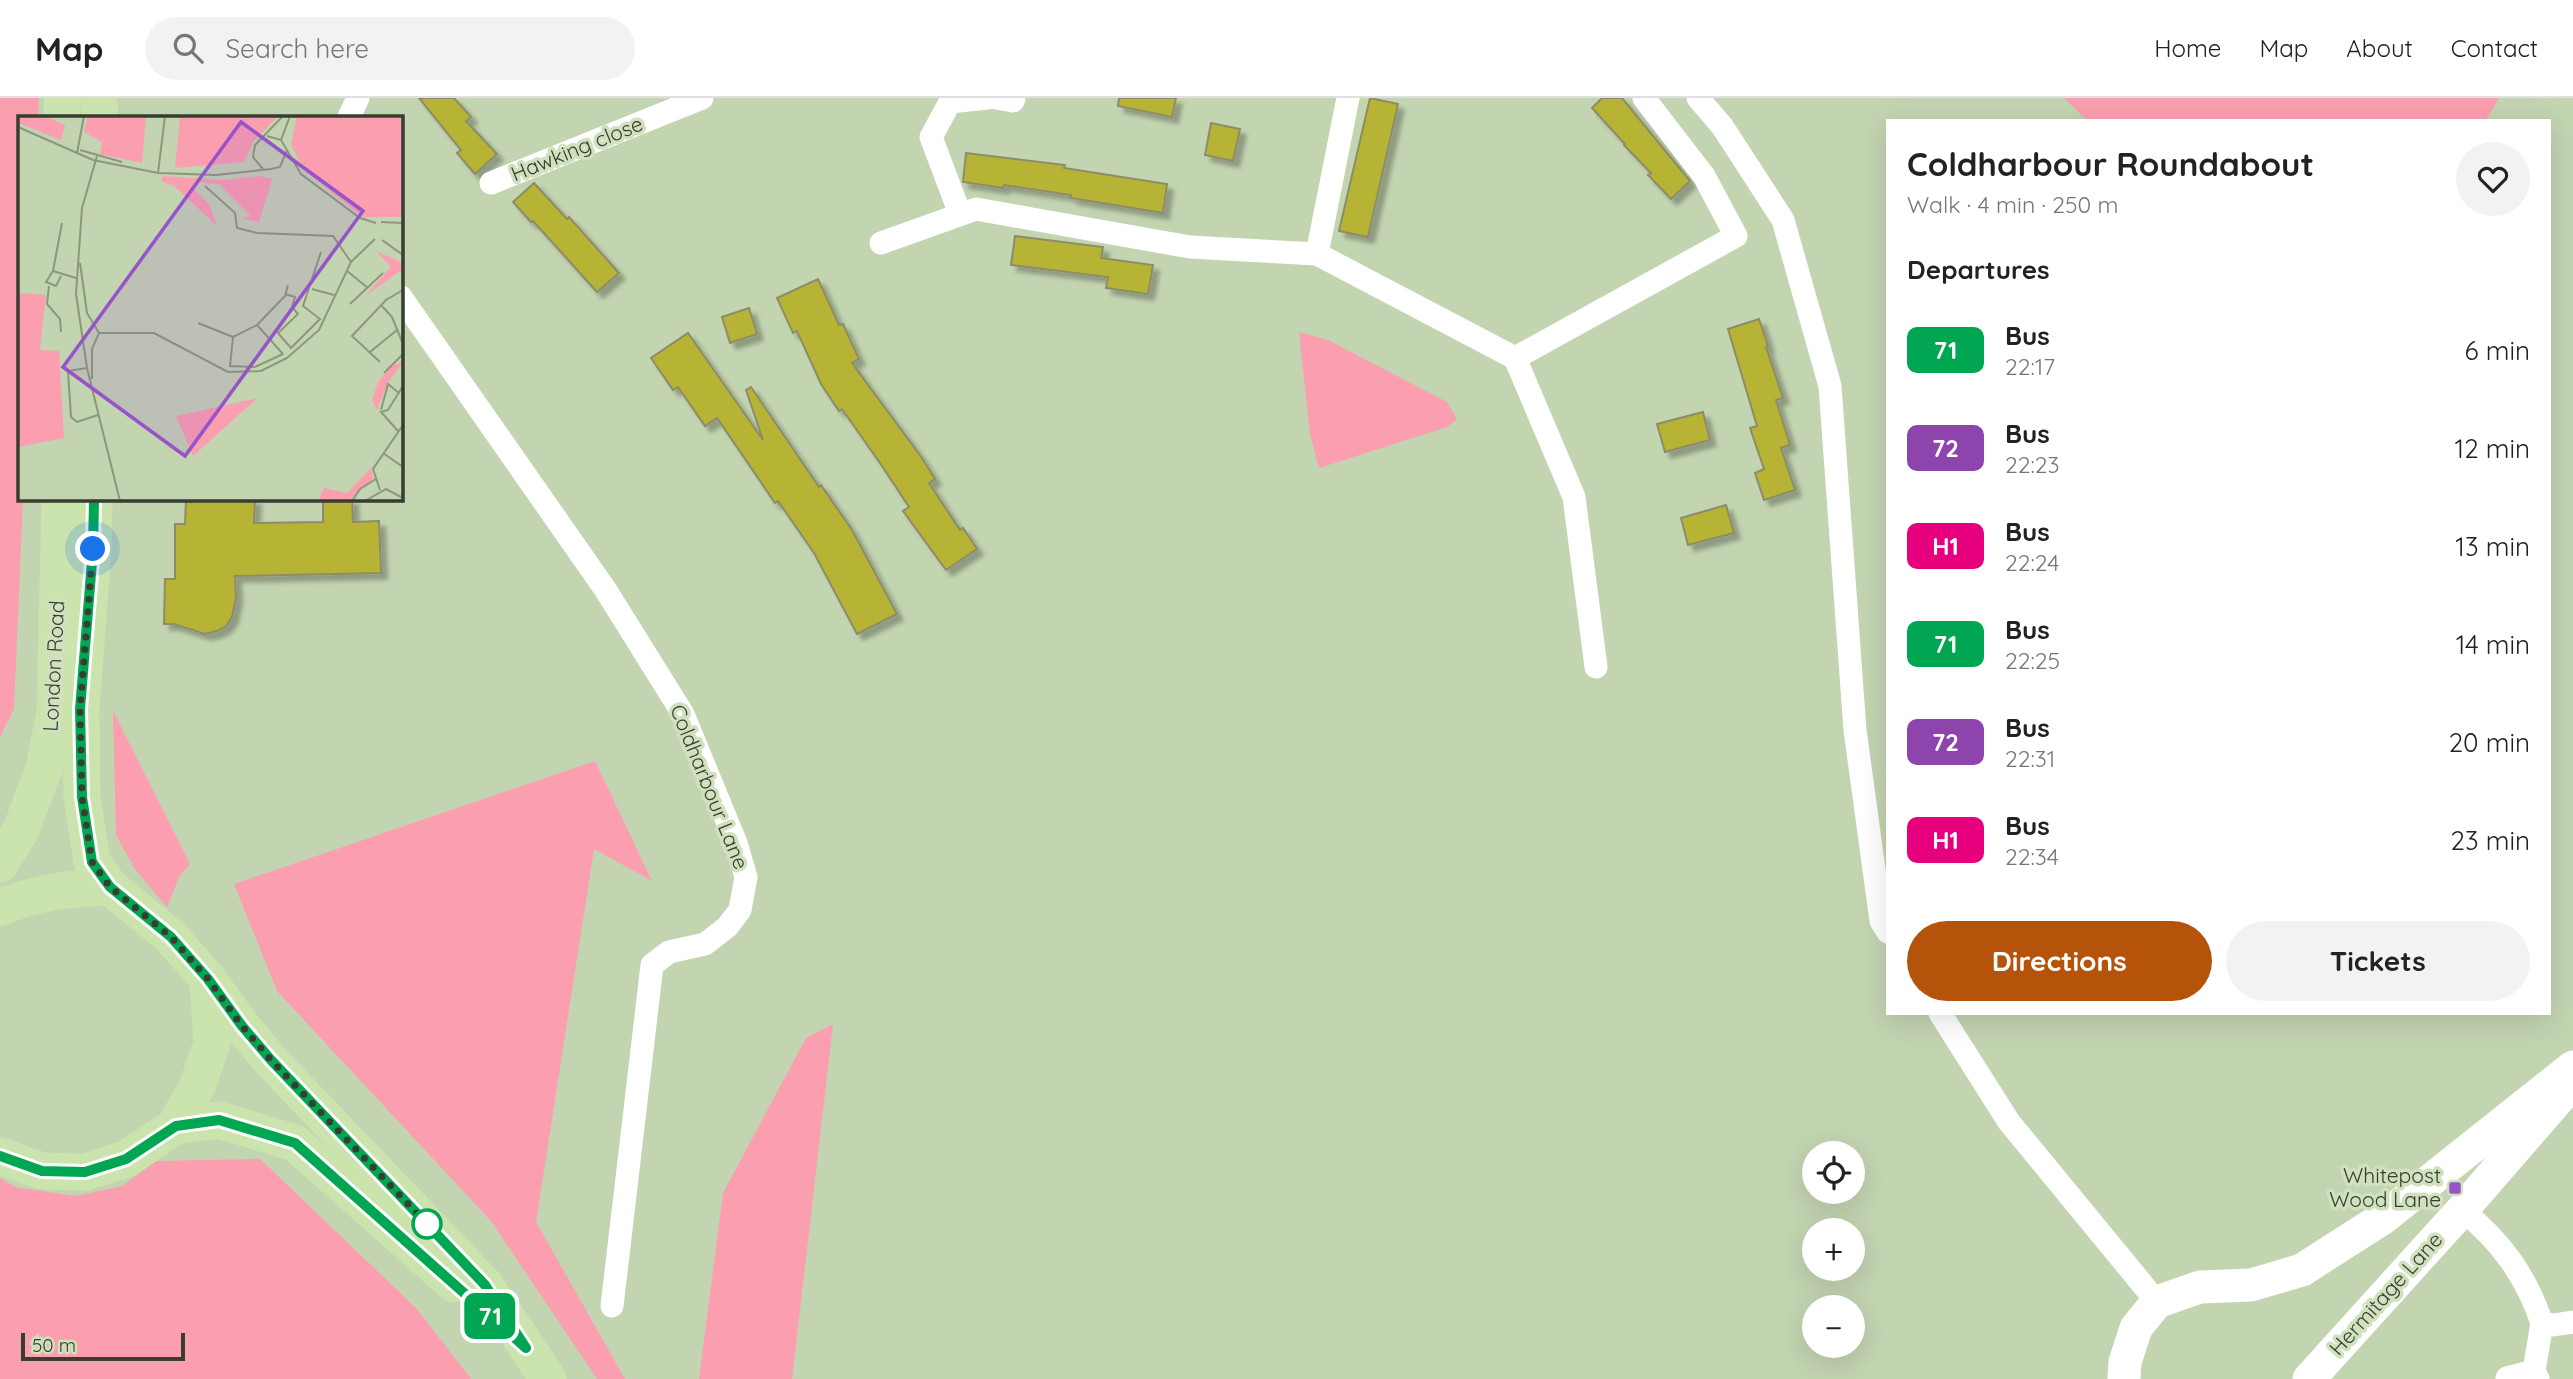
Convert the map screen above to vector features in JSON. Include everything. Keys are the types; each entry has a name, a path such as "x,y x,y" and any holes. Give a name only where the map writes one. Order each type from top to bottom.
{"main road":[{"path":"62,98 62,116"},
{"path":"100,98 100,116"},
{"name":"London Road","path":"0,864 21,830 44,768 55,712 60,500"},
{"name":"London Road","path":"94,500 93,549 80,709 82,797 92,862 110,887 171,937 208,979"},
{"path":"0,908 31,897 72,888 110,887"},
{"path":"176,1126 197,1087 212,1043 208,979"},
{"path":"208,979 271,1060 485,1285 548,1379"},
{"path":"2124,1379 2125,1362 2137,1328 2157,1302 2200,1287 2251,1285 2302,1270 2383,1218 2573,1067"},
{"name":"Hermitage Lane","path":"2309,1379 2573,1082"},
{"path":"0,1156 42,1171 85,1172 126,1159 176,1126 219,1120 295,1143 526,1348"}],"street":[{"path":"349,116 358,98"},
{"name":"Hawking close","path":"491,184 702,98"},
{"path":"960,214 931,137 950,102 987,98"},
{"path":"996,98 1013,101 1014,98"},
{"path":"1317,254 1348,98"},
{"path":"1516,358 1736,236 1704,176 1644,98"},
{"path":"1698,98 1722,126 1783,220 1830,386 1854,730 1881,921 1886,929"},
{"path":"881,243 976,209 1190,247 1317,254 1516,358 1574,497 1596,667"},
{"name":"Coldharbour Lane","path":"402,298 605,590 683,714 736,844 746,877 740,910 727,927 705,944 669,953 652,965 612,1306"},
{"path":"1941,1015 2009,1122 2157,1302"},
{"path":"2462,1210 2481,1224 2511,1259 2534,1300 2542,1323 2536,1375 2507,1378"},
{"path":"2542,1323 2553,1325 2573,1322"}],"shaded area":[{"path":"0,98 39,98 38,116 18,116 18,500 23,500 14,709 0,737"},
{"path":"2064,98 2499,98 2486,119 2086,119"},
{"path":"1299,332 1328,340 1447,402 1457,419 1447,427 1319,468 1310,434"},
{"path":"113,711 190,864 180,875 167,907 135,869 116,835"},
{"path":"595,761 652,881 594,849 536,1222 625,1379 597,1379 491,1221 277,991 234,884"},
{"path":"833,1024 792,1379 699,1379 723,1193 806,1038"},
{"path":"260,1159 417,1309 471,1379 0,1379 0,1178 15,1187 76,1196 122,1186 157,1161"}],"building":[{"path":"419,98 454,98 471,117 466,121 497,154 475,174 457,153 461,150"},
{"path":"1119,98 1176,98 1172,117 1118,106"},
{"path":"1370,98 1398,104 1368,237 1339,231"},
{"path":"1602,98 1622,98 1690,181 1671,199 1592,108"},
{"path":"1211,123 1240,129 1233,161 1205,155"},
{"path":"966,153 1065,165 1064,168 1167,184 1163,213 1071,198 1071,195 963,182"},
{"path":"534,183 567,219 569,217 619,273 597,292 513,202"},
{"path":"1015,236 1103,247 1101,258 1153,265 1148,294 1106,288 1108,277 1011,265"},
{"path":"818,279 839,325 843,324 859,359 852,363 922,458 935,479 929,483 960,530 963,528 977,549 946,570 903,511 909,507 882,466 821,384 797,331 793,333 777,298"},
{"path":"749,308 757,334 730,343 722,317"},
{"path":"1759,319 1783,398 1776,400 1790,445 1781,448 1795,490 1764,500 1755,473 1764,469 1750,428 1757,426 1728,329"},
{"path":"688,333 763,440 746,390 751,387 819,487 821,485 852,530 897,614 857,634 814,553 778,501 775,503 717,418 705,426 678,387 673,390 651,358"},
{"path":"1703,412 1710,440 1665,452 1657,424"},
{"path":"186,500 255,500 254,523 323,522 323,500 352,500 353,522 379,521 381,573 235,576 236,598 232,617 226,626 205,634 174,624 164,624 165,579 175,579 175,524 185,524"},
{"path":"1726,505 1734,533 1688,545 1681,518"}],"bus line":[{"name":"71","path":"0,1156 42,1171 85,1172 126,1159 176,1126 219,1120 295,1143 526,1348 485,1285 271,1060 208,979 171,937 110,887 92,862 82,797 80,709 93,549 94,500"}],"place":[{"name":"Whitepost Wood Lane","path":"2455,1188"}],"route":[{"path":"93,549 80,709 82,797 92,862 110,887 171,937 208,979 271,1060 431,1228 427,1224"}]}
